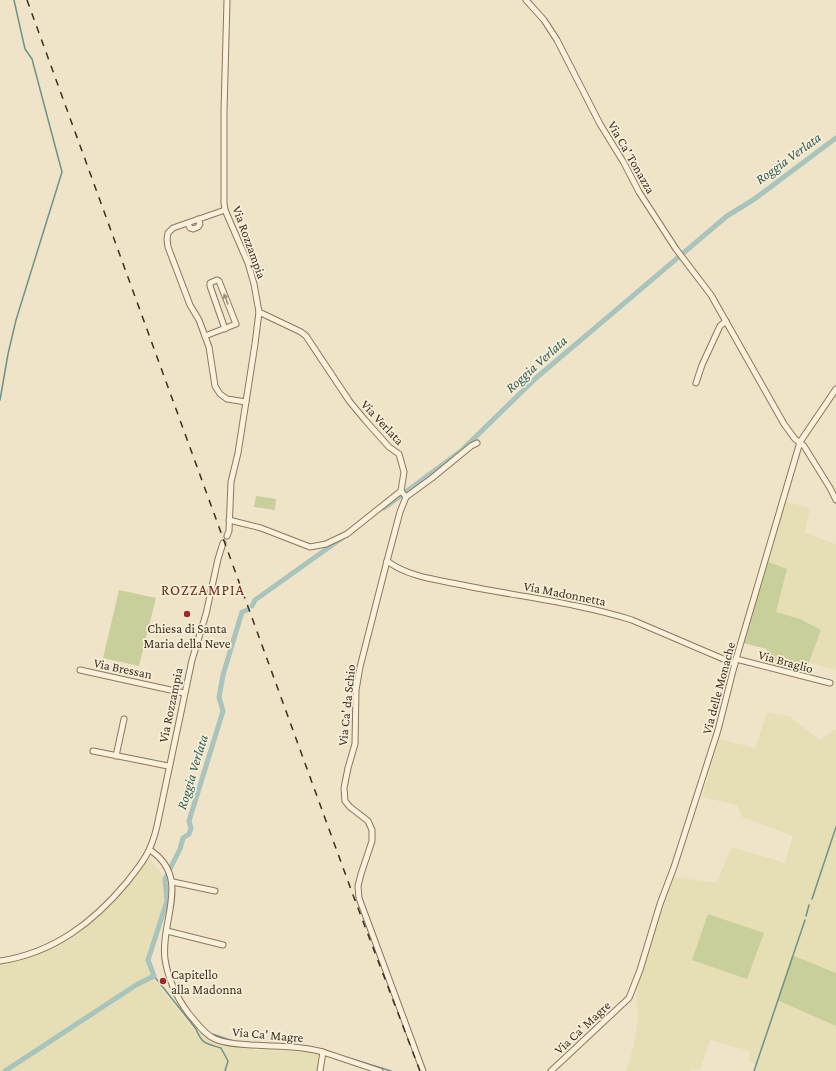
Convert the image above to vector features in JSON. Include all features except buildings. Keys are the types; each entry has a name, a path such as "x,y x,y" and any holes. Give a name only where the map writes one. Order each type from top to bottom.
{"street":[{"name":"Via Rozzampia","path":"227,0 223,167 225,210 248,263 254,284 259,312 236,467 231,482 229,531 227,536"},
{"name":"Via Ca' Tonazza","path":"526,0 544,20 558,40 600,124 624,163 639,192 655,218 711,295 784,424 795,439 800,442"},
{"path":"225,210 173,228 168,233 167,239 168,247 184,289 209,347 215,386 220,394 227,399 246,402"},
{"path":"205,336 225,329 236,324 219,281 217,280 210,282 210,286 225,329"},
{"name":"Via Verlata","path":"259,312 301,332 306,336 350,402 386,443 399,454 404,472 404,494"},
{"path":"696,383 702,365 720,326 726,321"},
{"name":"Via delle Monache","path":"629,998 640,970 660,904 701,786 800,442 836,389"},
{"path":"800,442 817,465 836,500"},
{"path":"229,520 261,528 310,547 326,544 347,534 404,494 432,478 471,446 477,444"},
{"name":"Via Ca' da Schio","path":"404,494 360,667 356,690 355,744 344,788 345,801 350,808 368,821 372,830 372,841 360,874 358,886 359,898 423,1071"},
{"name":"Via Rozzampia","path":"0,961 35,952 81,928 116,896 142,863 150,850 157,826 184,693 206,614 218,559 223,544"},
{"name":"Via Madonnetta","path":"387,560 395,567 416,576 503,593 582,606 632,620 736,661"},
{"name":"Via Braglio","path":"736,661 830,684"},
{"name":"Via Bressan","path":"80,670 184,693"},
{"path":"116,756 124,719"},
{"path":"93,751 168,766"},
{"name":"Via Ca' Magre","path":"150,850 157,854 169,871 173,882 165,958 168,971 176,993 187,1011 202,1030 215,1039 230,1043 323,1052 380,1071"},
{"path":"173,882 215,891"},
{"path":"167,931 223,945"},
{"name":"Via Ca' Magre","path":"551,1071 629,998"},
{"path":"320,1071 323,1052"}],"shaded area":[{"path":"783,501 810,508 805,533 836,544 836,670 810,663 821,630 800,619 776,612 766,561"},
{"path":"767,712 789,716 820,740 836,729 836,973 792,955 777,1000 836,1026 836,1071 754,1071 756,1065 748,1060 750,1051 710,1040 700,1069 691,1069 691,1071 626,1071 633,1048 638,1021 636,987 654,930 674,877 716,883 732,847 785,863 793,836 742,817 737,805 702,797 719,739 755,748"},
{"path":"149,858 162,875 166,901 147,961 155,981 194,1030 254,1050 317,1052 321,1056 318,1071 0,1071 0,964 51,946 112,903"}],"green space":[{"path":"256,496 276,499 275,510 254,507"},
{"path":"766,561 787,569 776,612 800,619 821,630 805,674 764,663 767,649 743,643"},
{"path":"119,590 156,598 139,666 103,658"},
{"path":"708,914 764,933 747,979 692,960"},
{"path":"792,955 836,973 836,1026 777,1000"}],"waterway":[{"path":"0,400 16,320 62,172 32,59 25,49 14,0"},
{"name":"Roggia Verlata","path":"384,508 461,451 536,378 727,216 753,200 836,138"},
{"name":"Roggia Verlata","path":"252,606 255,600 342,538"},
{"name":"Roggia Verlata","path":"5,1071 136,985 154,976 148,960 167,901 165,879 180,849 183,838 189,834 191,828 189,821 223,711 219,697 223,675 242,612 247,610"},
{"path":"812,899 836,827"},
{"path":"806,916 809,905"},
{"path":"754,1071 805,920"},
{"path":"154,976 196,1029 200,1038 208,1044 221,1048 228,1061 225,1071"},
{"path":"212,1034 233,1041"},
{"path":"239,1042 255,1043"},
{"path":"352,1059 391,1071"}],"railway":[{"path":"27,0 353,895 420,1071"}],"place":[{"name":"Chiesa di Santa Maria della Neve","path":"187,614"},
{"name":"Capitello alla Madonna","path":"163,981"}],"district":[{"name":"ROZZAMPIA","path":"203,590"}]}
